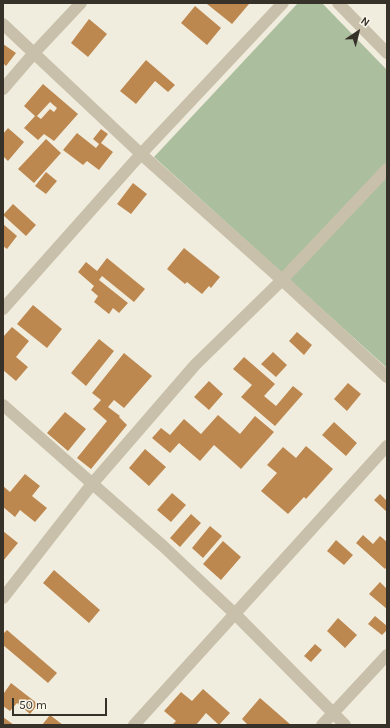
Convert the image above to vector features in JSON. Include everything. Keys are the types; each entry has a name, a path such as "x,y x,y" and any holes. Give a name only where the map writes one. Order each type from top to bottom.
{"street":[{"path":"3,89 34,53 82,3"},
{"path":"3,309 141,154 283,3"},
{"path":"338,3 387,53"},
{"path":"3,24 141,154 282,280 387,377"},
{"path":"3,598 92,484 195,365 282,280 387,169"},
{"path":"3,405 163,546 235,614 345,725"},
{"path":"134,725 387,446"},
{"path":"322,725 387,655"}],"green space":[{"path":"298,3 322,3 387,70 387,368 154,157"}],"building":[{"path":"207,4 249,4 232,24"},
{"path":"195,6 221,28 207,45 181,23"},
{"path":"89,19 107,34 88,57 71,43"},
{"path":"3,44 16,53 6,66 3,63"},
{"path":"146,60 175,85 168,92 155,81 136,104 120,91"},
{"path":"43,84 78,114 54,141 44,134 38,140 24,128 35,116 24,106","holes":["50,102 57,108 54,112 50,109 41,119 37,116"]},
{"path":"8,128 24,142 8,161 3,156 3,134"},
{"path":"101,129 108,134 101,143 113,152 99,170 87,161 83,165 63,150 77,133 96,148 99,144 93,139"},
{"path":"46,139 61,153 34,183 18,169"},
{"path":"46,172 57,181 46,194 35,186"},
{"path":"133,183 147,194 131,214 117,204"},
{"path":"13,204 36,225 26,236 3,215"},
{"path":"3,224 17,236 7,249 3,246"},
{"path":"184,248 220,277 211,288 209,286 202,294 187,282 185,284 167,269"},
{"path":"107,258 145,289 134,302 102,276 99,280 128,303 119,313 113,308 109,314 94,302 98,296 91,290 94,286 78,272 86,262 97,271"},
{"path":"33,305 62,329 47,348 17,324"},
{"path":"12,327 29,341 16,357 28,367 16,381 3,370 3,337"},
{"path":"297,332 312,345 304,355 289,341"},
{"path":"99,339 114,351 86,386 71,373"},
{"path":"273,352 287,365 276,377 261,364"},
{"path":"124,353 152,376 124,408 114,400 108,407 120,416 119,417 127,425 91,469 77,458 107,421 93,409 101,400 92,393"},
{"path":"244,357 275,384 264,396 276,406 293,386 303,394 275,426 241,397 252,385 233,369"},
{"path":"209,381 223,394 209,410 194,397"},
{"path":"348,383 361,394 347,411 334,399"},
{"path":"65,412 86,429 68,451 47,433"},
{"path":"218,415 240,434 255,416 274,432 241,469 214,445 200,461 179,443 170,453 152,438 161,428 170,435 184,419 201,434"},
{"path":"334,422 357,443 346,456 322,435"},
{"path":"306,446 333,469 306,499 304,497 288,514 261,491 277,473 267,465 283,447 296,458"},
{"path":"145,449 166,467 149,486 129,468"},
{"path":"25,474 40,486 32,496 47,508 35,522 20,510 15,517 3,507 3,486 10,492"},
{"path":"172,493 186,505 171,522 157,510"},
{"path":"380,494 387,501 387,512 374,500"},
{"path":"191,514 201,523 180,547 170,538"},
{"path":"210,526 222,536 203,558 192,548"},
{"path":"3,531 18,543 3,561"},
{"path":"363,535 373,544 380,536 387,542 387,567 385,569 356,543"},
{"path":"336,540 353,555 344,565 327,551"},
{"path":"223,541 241,557 221,580 203,564"},
{"path":"54,570 100,610 89,623 43,583"},
{"path":"380,582 387,589 387,609 369,594"},
{"path":"375,616 387,626 387,630 382,635 368,624"},
{"path":"338,618 357,635 345,648 327,631"},
{"path":"7,630 57,673 48,683 3,645 3,634"},
{"path":"315,644 322,650 311,662 304,656"},
{"path":"11,683 38,704 30,714 17,703 10,711 3,706 3,692 4,693"},
{"path":"203,689 230,713 219,725 206,713 196,725 172,725 176,721 164,711 181,692 192,701"},
{"path":"260,698 291,725 248,725 242,719"},
{"path":"50,715 63,725 42,725"},
{"path":"3,717 14,725 3,725"}]}
